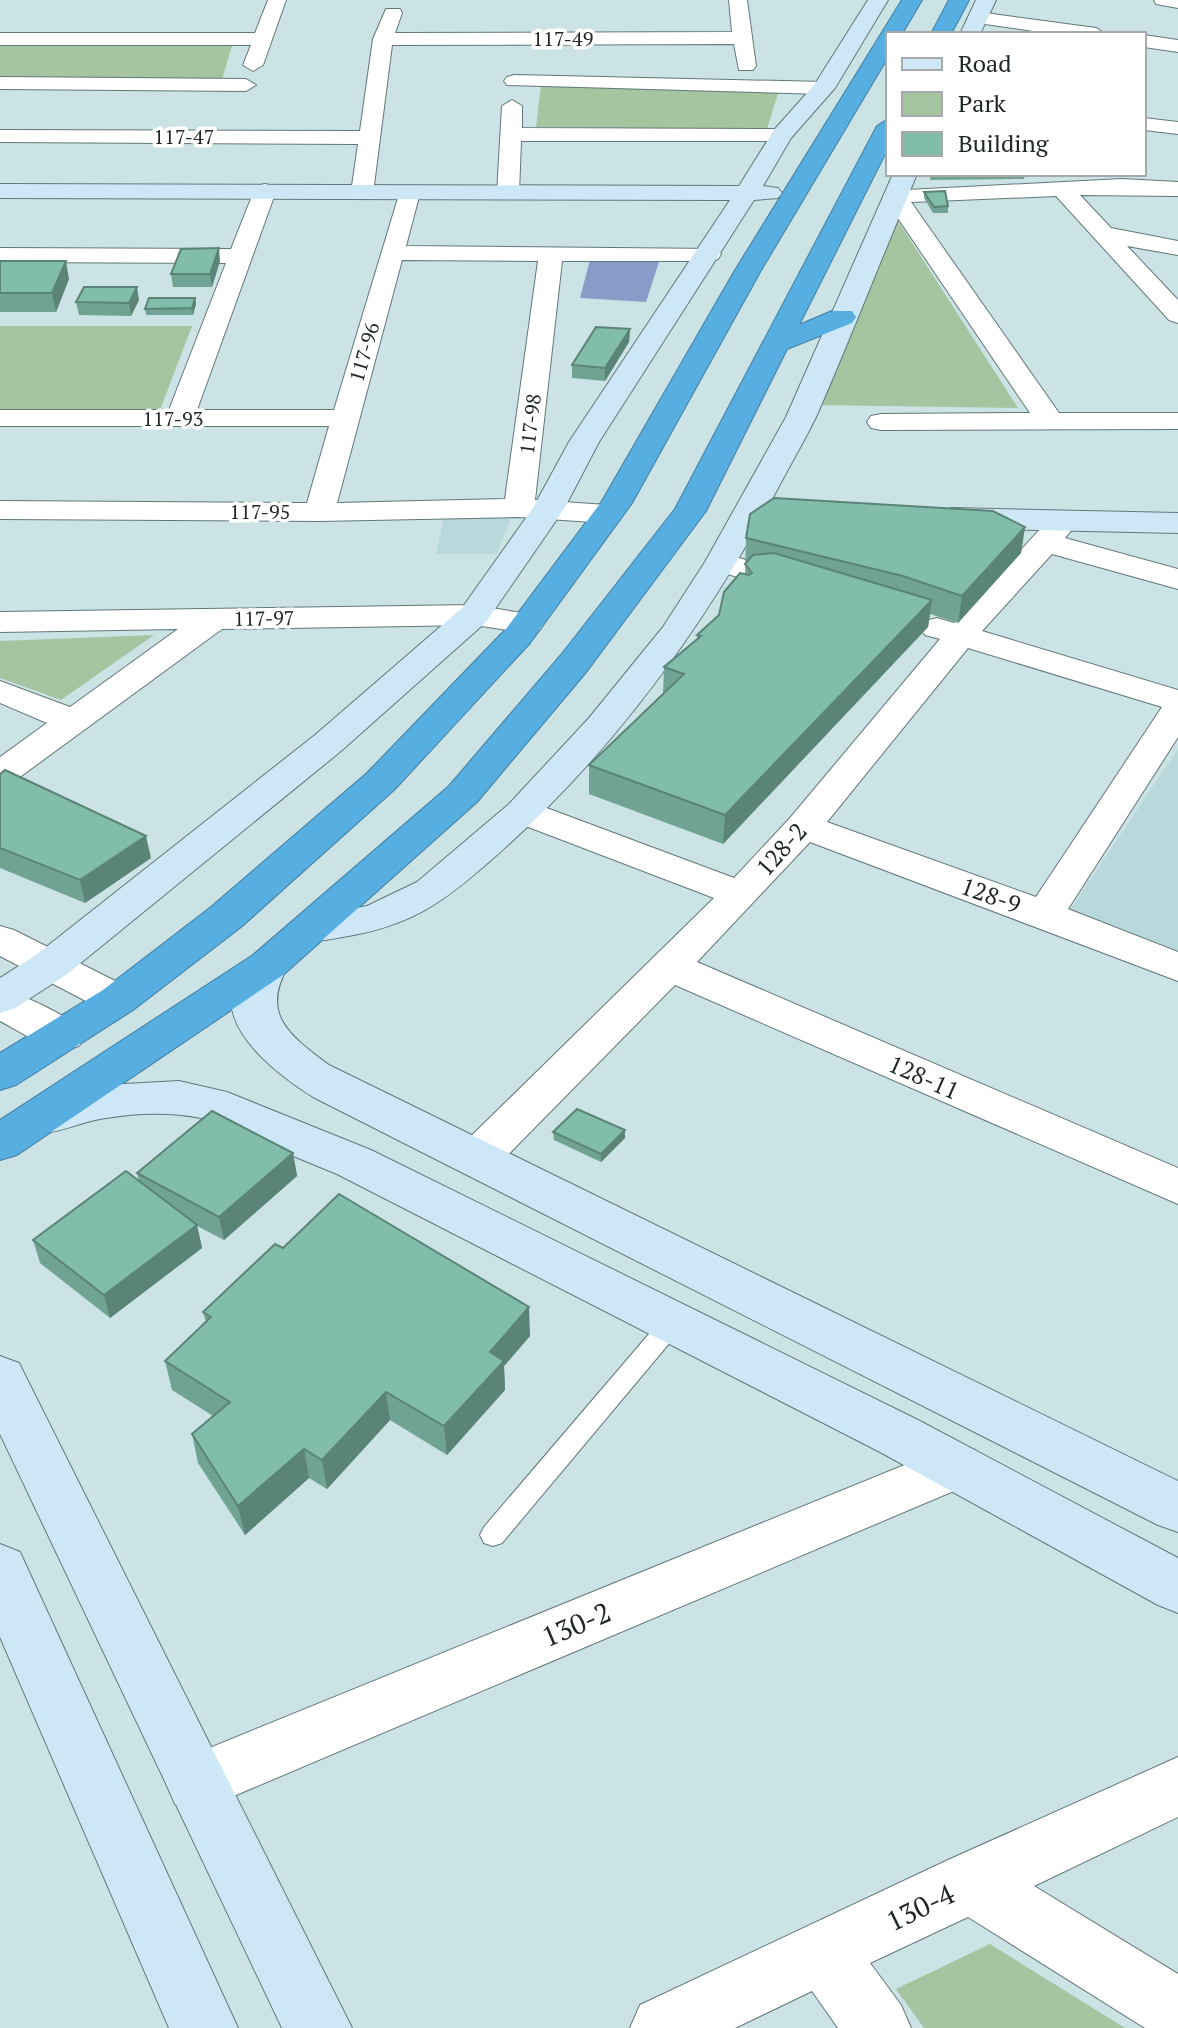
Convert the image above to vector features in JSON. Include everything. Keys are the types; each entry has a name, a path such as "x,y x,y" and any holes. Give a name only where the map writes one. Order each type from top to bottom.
{"highway":[{"path":"893,32 912,0"},
{"path":"942,32 956,7 979,14"},
{"path":"0,1074 118,1000 226,917 381,781 528,623 607,514 886,43"},
{"path":"18,1131 268,965 463,794 574,663 690,511 886,130"},
{"path":"776,344 842,317"}],"main road":[{"path":"0,1001 51,965 328,743 474,615 533,509 584,442 654,337 782,135 824,88 878,0"},
{"path":"310,929 377,918 415,901 523,812 602,726 676,633 722,562 763,514 842,317 900,185"},
{"path":"0,191 795,193"},
{"path":"654,337 709,342"},
{"path":"690,511 763,514"},
{"path":"922,518 1054,531 1178,523"},
{"path":"268,965 254,987 253,1006 261,1027 279,1049 329,1086 1178,1508"},
{"path":"18,1131 106,1101 179,1097 211,1104 354,1162 674,1321 956,1466 1178,1587"},
{"path":"0,1378 318,2028"},
{"path":"899,1436 894,1424 895,1412 902,1401 912,1393 941,1389"},
{"path":"0,1570 204,2028"}],"street":[{"path":"224,136 277,0"},
{"path":"738,0 747,84"},
{"path":"1163,0 1178,2"},
{"path":"362,193 383,39 394,12"},
{"path":"979,14 1038,30 1067,32"},
{"path":"508,193 513,38"},
{"name":"117-49","path":"383,39 743,38"},
{"path":"0,39 261,39"},
{"path":"1146,41 1178,46"},
{"path":"514,81 824,88"},
{"path":"0,83 246,85"},
{"path":"1146,124 1178,128"},
{"path":"510,134 782,135"},
{"name":"117-47","path":"0,136 368,138"},
{"path":"900,185 1061,188 1117,180 1178,189"},
{"path":"900,185 1050,421"},
{"path":"1061,188 1178,315"},
{"path":"180,418 265,191"},
{"name":"117-96","path":"319,512 409,193"},
{"path":"1104,234 1178,248"},
{"path":"392,253 709,254"},
{"name":"117-98","path":"533,509 551,253"},
{"path":"0,255 241,256"},
{"name":"117-93","path":"0,418 345,418"},
{"path":"881,422 1178,421"},
{"path":"533,509 607,514"},
{"name":"117-95","path":"0,510 319,512 533,509"},
{"path":"1054,531 1178,579"},
{"name":"128-2","path":"477,1158 741,894 803,826 961,635 1054,531"},
{"path":"722,562 827,594"},
{"name":"117-97","path":"0,622 474,615 528,623"},
{"path":"901,617 1178,701"},
{"path":"0,774 214,619"},
{"path":"0,691 73,721"},
{"path":"1045,914 1178,710"},
{"path":"523,812 741,894"},
{"name":"128-9","path":"803,826 1045,914 1178,967"},
{"path":"0,939 118,1000"},
{"name":"128-11","path":"671,967 1178,1187"},
{"path":"0,1001 64,1036"},
{"name":"130-2","path":"196,1783 956,1466"},
{"name":"130-4","path":"663,2028 1178,1786"},
{"path":"970,1882 1178,2011"},
{"path":"824,1954 878,2028"}],"lane":[{"path":"493,1535 674,1321"}],"shaded area":[{"path":"444,518 511,518 497,554 436,554"},
{"path":"1178,749 1178,955 1068,913"}],"green space":[{"path":"233,42 222,80 0,79 0,44"},
{"path":"541,85 779,90 767,129 536,127"},
{"path":"898,221 1018,408 817,405"},
{"path":"0,326 192,326 160,410 0,410"},
{"path":"154,635 61,700 0,678 0,641"},
{"path":"990,1944 1125,2028 924,2028 896,1989"}],"water":[{"path":"591,256 660,259 646,302 580,298"}],"building":[{"path":"945,191 948,206 934,207 924,192"},
{"path":"219,248 210,274 171,274 181,249"},
{"path":"0,261 66,261 52,293 0,293"},
{"path":"84,287 137,287 129,303 76,302"},
{"path":"149,298 195,298 192,308 145,309"},
{"path":"596,327 630,329 605,368 572,365"},
{"path":"774,498 993,511 1025,527 962,596 903,576 746,538 750,514"},
{"path":"774,553 932,600 725,815 589,765 684,674 664,667 701,636 697,635 719,615 724,592 740,573 752,573 745,564 753,555"},
{"path":"5,770 146,836 80,880 0,848 0,774"},
{"path":"577,1109 625,1130 601,1154 553,1132"},
{"path":"212,1111 293,1153 219,1217 137,1173"},
{"path":"126,1171 197,1225 104,1295 33,1240"},
{"path":"339,1194 529,1307 490,1352 504,1361 444,1426 386,1392 322,1460 304,1449 238,1506 192,1434 230,1402 165,1361 211,1317 203,1312 275,1244 283,1248"}]}
